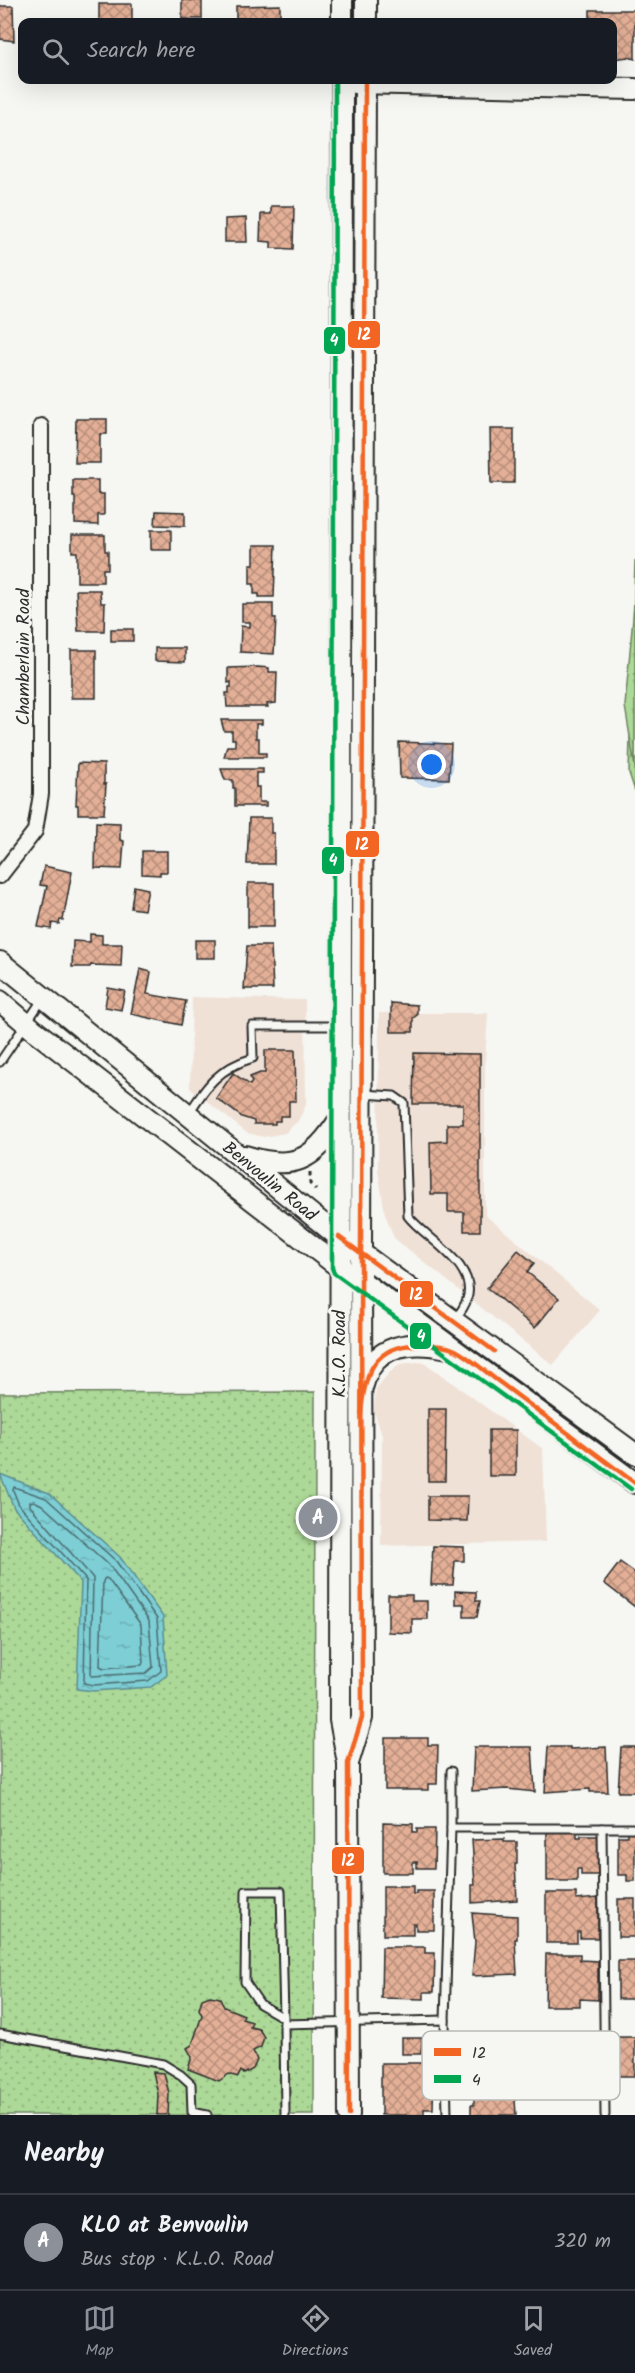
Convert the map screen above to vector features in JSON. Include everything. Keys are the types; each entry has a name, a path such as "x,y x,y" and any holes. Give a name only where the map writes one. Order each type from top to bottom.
{"main road":[{"path":"342,0 342,18"},
{"path":"366,0 366,18"},
{"name":"K.L.O. Road","path":"342,84 339,1026 340,1720 348,1763 349,2115"},
{"name":"K.L.O. Road","path":"348,1763 362,1718 361,1253 365,84"},
{"path":"442,84 635,89"},
{"name":"Benvoulin Road","path":"0,962 339,1237 635,1454"},
{"name":"Benvoulin Road","path":"0,1001 339,1267 635,1483"},
{"path":"236,1154 264,1162 299,1161 313,1153 326,1141 339,1119"},
{"path":"361,1394 365,1377 372,1366 382,1355 397,1346 429,1344 454,1349"}],"street":[{"name":"Chamberlain Road","path":"0,876 35,831 41,794 41,426"}],"lane":[{"path":"0,1062 44,998"},
{"path":"188,1114 215,1077 236,1063 253,1058 252,1026 339,1026"},
{"path":"362,1094 394,1096 404,1103 408,1216 461,1266 469,1282 466,1303 454,1321"},
{"path":"445,2031 452,1771"},
{"path":"451,1828 635,1828"},
{"path":"602,1828 604,2031"},
{"path":"285,2115 284,2021 281,1891 246,1891 245,1982 260,2004 284,2021 349,2023 445,2020"},
{"path":"0,2034 163,2064 191,2084 192,2112 207,2115"},
{"path":"447,2100 447,2115"},
{"path":"605,2100 605,2115"}],"path":[{"path":"310,1161 310,1184 316,1190"}],"shaded area":[{"path":"192,997 305,1000 306,1105 298,1121 285,1133 264,1137 247,1133 190,1088"},
{"path":"379,1013 488,1013 485,1062 485,1215 600,1310 553,1365 394,1238 385,1214 378,1170"},
{"path":"425,1363 543,1449 546,1542 381,1546 382,1435 374,1411 376,1389 400,1364"}],"green space":[{"path":"635,560 635,791 629,773"},
{"path":"635,596 635,767 625,706"},
{"path":"315,1392 314,2115 0,2115 0,1393"}],"water":[{"path":"0,1474 49,1493 120,1557 163,1617 167,1675 151,1687 94,1691 77,1689 81,1582 14,1508"}],"building":[{"path":"182,0 202,1 202,18 182,18"},
{"path":"635,0 635,59 628,57 617,59 617,18 590,18 590,10 634,10"},
{"path":"99,4 132,4 132,18 99,18"},
{"path":"280,5 280,18 236,18 236,6"},
{"path":"0,6 13,6 14,41 0,39"},
{"path":"271,206 294,206 293,249 271,248 271,242 260,241 261,214 271,214"},
{"path":"246,218 247,242 225,242 225,219"},
{"path":"76,419 107,419 107,434 100,434 100,463 75,463"},
{"path":"490,429 514,429 514,483 491,483"},
{"path":"73,480 98,480 98,494 104,494 104,515 98,515 98,525 75,524"},
{"path":"156,511 185,512 185,526 155,525"},
{"path":"151,530 171,530 171,550 151,550"},
{"path":"72,535 105,535 108,569 103,569 103,582 77,582 77,552 72,552"},
{"path":"254,545 276,545 274,597 259,597 259,594 254,594 254,584 250,584 250,564 254,564"},
{"path":"76,590 100,590 101,603 105,603 104,631 78,631"},
{"path":"242,604 273,604 273,618 276,618 274,654 240,652 241,626 250,627 250,622 242,622"},
{"path":"111,629 133,629 133,641 111,641"},
{"path":"155,648 185,648 185,662 155,661"},
{"path":"71,650 96,650 96,698 71,698"},
{"path":"228,668 269,668 269,672 277,672 276,703 267,704 268,707 227,707 226,693 229,693 229,687 231,687 231,682 228,683"},
{"path":"221,720 262,720 262,724 256,724 256,738 259,738 259,753 266,753 266,757 224,757 227,746 235,746 235,739 232,739 232,731 224,731"},
{"path":"399,742 451,744 449,779 400,778"},
{"path":"78,763 104,764 104,784 106,784 104,814 78,814 78,805 76,805"},
{"path":"221,769 263,769 263,773 256,773 256,787 259,787 259,802 266,802 266,806 235,806 233,780 225,780"},
{"path":"249,818 271,818 271,833 274,833 274,864 247,864"},
{"path":"96,822 120,823 120,840 124,841 122,869 95,868"},
{"path":"142,851 167,851 167,872 160,872 160,875 142,874"},
{"path":"44,866 72,872 63,920 60,920 59,924 52,923 51,929 38,927 47,886 40,885"},
{"path":"248,883 274,883 274,927 248,927"},
{"path":"134,886 148,889 144,910 131,908"},
{"path":"90,934 102,935 102,944 122,944 121,966 72,967 73,941 90,942"},
{"path":"195,940 215,940 215,958 195,958"},
{"path":"247,946 271,946 273,989 244,989"},
{"path":"140,969 151,972 147,994 186,1001 181,1025 131,1014"},
{"path":"108,988 125,991 121,1010 105,1007"},
{"path":"391,1003 417,1005 417,1015 413,1018 413,1032 391,1032"},
{"path":"265,1050 295,1050 296,1101 289,1101 289,1116 280,1116 280,1121 275,1121 275,1124 254,1124 254,1121 242,1117 216,1098 233,1073 250,1085 252,1082 250,1077 265,1073"},
{"path":"414,1053 480,1054 480,1231 464,1231 464,1212 448,1212 448,1194 431,1194 430,1142 447,1141 447,1124 463,1124 463,1104 413,1104"},
{"path":"518,1250 534,1263 527,1272 559,1298 535,1328 487,1288"},
{"path":"428,1409 446,1409 445,1481 428,1481"},
{"path":"489,1430 516,1430 516,1476 489,1476"},
{"path":"428,1496 468,1496 467,1521 428,1520"},
{"path":"433,1546 464,1547 464,1561 455,1561 453,1585 431,1585"},
{"path":"620,1562 635,1573 635,1607 604,1583"},
{"path":"455,1591 476,1592 476,1601 480,1601 477,1617 464,1617 464,1604 455,1604"},
{"path":"388,1595 412,1595 412,1601 427,1601 427,1619 412,1619 412,1633 388,1632"},
{"path":"385,1738 428,1738 428,1745 438,1745 437,1784 428,1784 428,1790 385,1790"},
{"path":"474,1747 532,1747 535,1792 507,1789 472,1791"},
{"path":"548,1747 570,1747 570,1749 606,1747 608,1792 590,1792 590,1789 545,1792"},
{"path":"621,1747 635,1747 635,1792 618,1792"},
{"path":"383,1823 413,1824 413,1832 417,1832 417,1829 435,1829 434,1868 417,1868 417,1862 413,1862 413,1873 383,1873"},
{"path":"627,1829 635,1829 635,1881 627,1881 627,1875 618,1875 618,1836 627,1836"},
{"path":"547,1830 577,1830 577,1838 599,1836 599,1875 581,1875 581,1869 577,1869 577,1881 547,1881"},
{"path":"504,1839 504,1842 517,1842 517,1864 515,1864 517,1900 472,1903 472,1885 475,1885 472,1840"},
{"path":"383,1886 413,1886 413,1894 416,1894 416,1891 434,1891 434,1930 416,1930 416,1924 413,1924 413,1935 383,1935"},
{"path":"546,1893 576,1893 576,1900 598,1898 598,1938 580,1938 580,1932 577,1932 577,1943 546,1943"},
{"path":"618,1899 635,1899 635,1937 618,1937"},
{"path":"472,1913 517,1916 517,1939 515,1939 517,1974 472,1976 475,1942"},
{"path":"382,1947 425,1947 425,1953 435,1953 434,1992 424,1992 424,1999 381,1998"},
{"path":"546,1954 580,1954 580,1960 598,1961 598,2000 580,1999 580,2006 545,2006"},
{"path":"618,1961 635,1961 635,1999 618,1999"},
{"path":"210,1996 220,1998 224,2007 244,2015 242,2019 252,2022 250,2027 259,2029 264,2037 261,2047 253,2051 257,2060 253,2069 244,2074 241,2071 238,2077 229,2074 219,2081 188,2069 192,2057 187,2048 192,2045 202,2015 199,2009 202,1999"},
{"path":"620,2037 635,2037 635,2076 620,2076"},
{"path":"402,2038 422,2038 421,2054 402,2054"},
{"path":"381,2063 422,2063 422,2100 433,2100 433,2109 424,2109 424,2115 381,2115"},
{"path":"153,2072 164,2073 169,2093 168,2115 157,2115 158,2094"},
{"path":"474,2100 515,2100 516,2115 471,2115 471,2105 474,2105"}],"transit line":[{"name":"4","path":"335,84 332,1268 334,1273 631,1489"},
{"name":"12","path":"349,2115 348,1763 362,1718 361,1253 365,84"},
{"name":"12","path":"339,1237 494,1351"},
{"name":"12","path":"361,1414 369,1374 382,1355 392,1349 405,1346 446,1347 471,1360 635,1483"}],"place":[{"name":"KLO at Benvoulin","path":"318,1518"}]}
